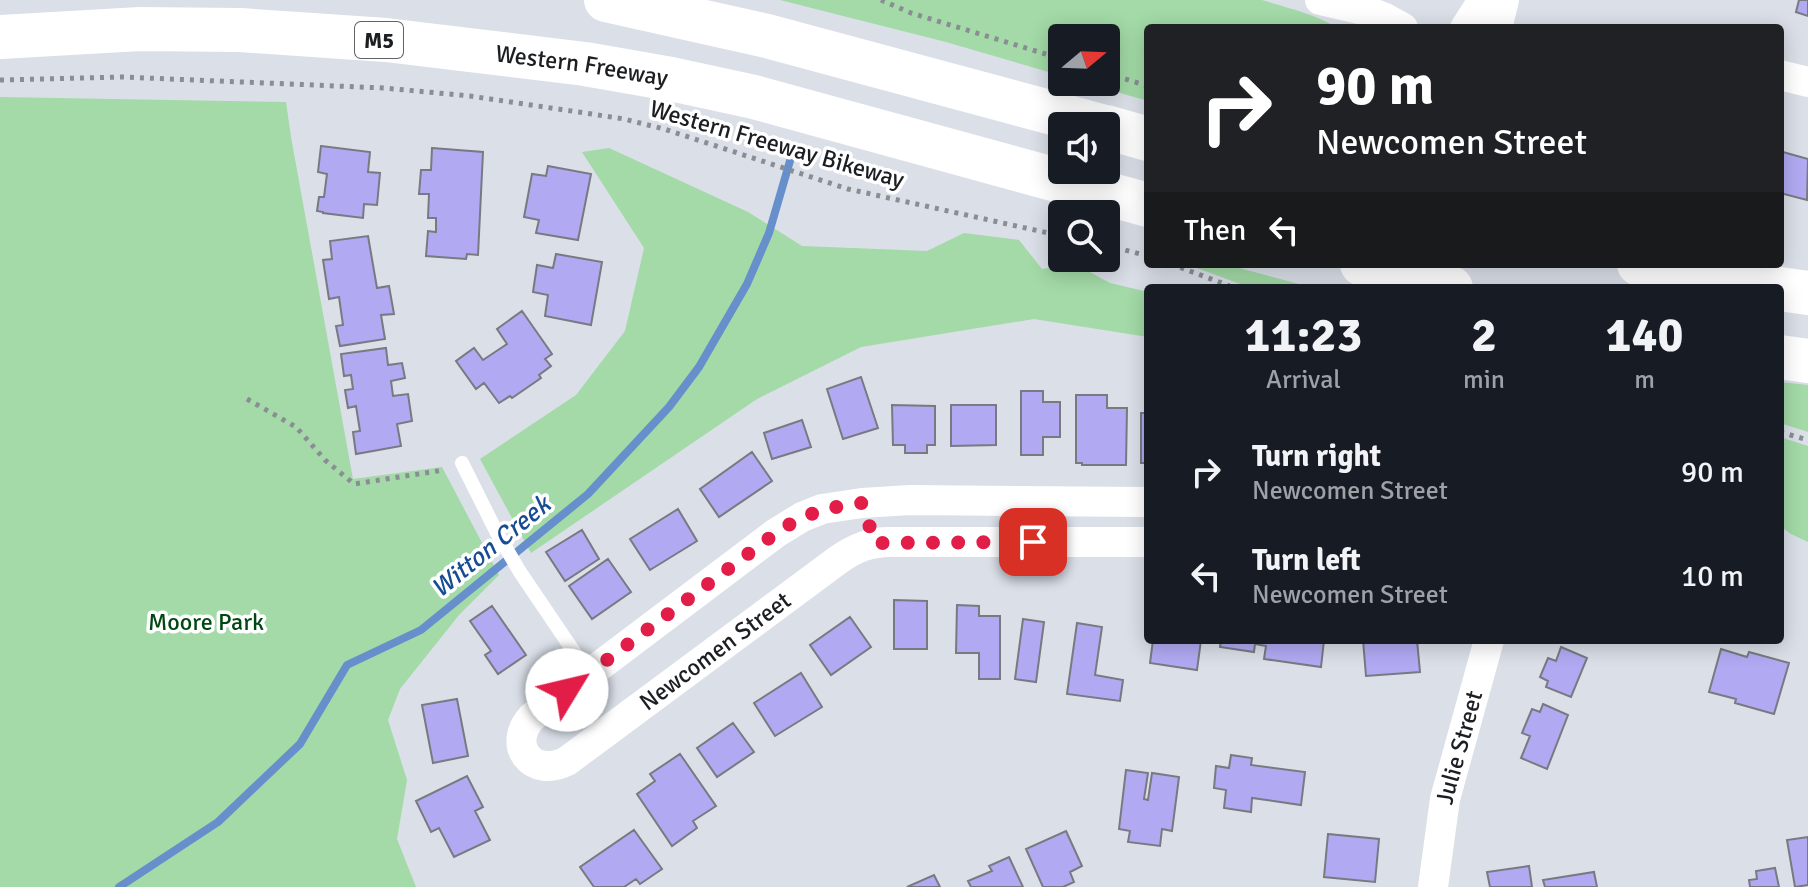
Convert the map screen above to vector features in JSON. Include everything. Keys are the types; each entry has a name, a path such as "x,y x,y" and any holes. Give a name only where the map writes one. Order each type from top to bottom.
{"highway":[{"path":"606,0 767,36 1048,112"},
{"name":"Western Freeway","path":"0,37 140,29 240,30 386,40 585,64 754,97 1144,204"},
{"path":"1120,131 1144,138"},
{"path":"1377,268 1436,284"},
{"path":"1661,268 1751,284"},
{"path":"1784,290 1808,293"},
{"path":"1784,358 1808,361"}],"street":[{"path":"1468,24 1483,0"},
{"path":"1498,24 1504,0"},
{"path":"1324,2 1360,24"},
{"path":"1324,2 1367,11 1395,24"},
{"path":"1784,76 1808,82"},
{"name":"Newcomen Street","path":"1144,502 910,500 822,509 790,523 532,717 521,736 522,746 525,754 538,766 552,767 567,761 857,548 875,543 1144,542"},
{"path":"862,503 875,543"},
{"name":"Julie Street","path":"1438,878 1445,799 1488,644"}],"lane":[{"path":"462,463 520,572 589,674"}],"path":[{"path":"881,0 911,13 1048,55"},
{"name":"Western Freeway Bikeway","path":"0,80 138,77 384,88 470,96 624,119 688,136 842,187 1048,233"},
{"path":"1120,77 1144,85"},
{"path":"1120,249 1144,255"},
{"path":"1182,268 1224,284"},
{"path":"247,399 296,427 325,460 354,484 446,469"},
{"path":"1784,433 1808,440"}],"green space":[{"path":"780,0 1262,0 1331,24 1144,24 1144,100 1120,93 1120,24 1048,24 1048,72 946,42"},
{"name":"Moore Park","path":"0,97 286,102 353,479 442,467 499,575 459,615 400,689 388,720 407,780 397,839 416,887 0,887"},
{"path":"609,148 748,212 802,246 927,251 964,233 1019,240 1042,269 1048,268 1048,272 1090,272 1110,283 1144,291 1144,336 1034,319 861,347 757,399 531,553 480,459 576,395 625,331 644,248 582,152"},
{"path":"1197,268 1239,268 1299,284 1240,284"},
{"path":"1784,382 1808,385 1808,432 1784,424"},
{"path":"1784,438 1808,446 1808,542 1784,529"}],"building":[{"path":"1799,0 1808,0 1808,16 1796,12"},
{"path":"321,146 370,152 368,172 380,173 377,205 364,204 363,218 317,211 319,197 324,197 327,174 318,172"},
{"path":"432,148 483,152 478,255 467,254 466,259 426,256 428,231 436,232 436,218 428,218 429,194 419,194 421,170 431,170"},
{"path":"1784,152 1808,159 1807,200 1784,194"},
{"path":"548,166 591,174 578,240 536,233 539,220 524,217 532,174 546,176"},
{"path":"368,236 377,288 389,286 394,314 381,315 385,339 340,346 336,326 343,325 339,297 329,299 323,260 332,259 330,241"},
{"path":"556,254 602,262 591,325 545,316 548,295 533,292 537,265 553,268"},
{"path":"522,311 552,354 545,359 551,366 539,375 541,378 499,403 484,383 476,389 456,361 474,348 483,360 507,344 497,329"},
{"path":"386,348 388,365 402,363 405,378 391,381 393,396 408,394 412,421 397,424 401,446 356,454 353,432 360,431 356,406 348,408 345,390 353,389 351,375 344,376 341,354"},
{"path":"861,377 878,428 843,439 827,389"},
{"path":"1021,391 1043,391 1043,402 1060,402 1060,437 1043,437 1043,455 1021,455"},
{"path":"1076,395 1107,395 1107,408 1127,408 1126,465 1076,463"},
{"path":"892,405 935,406 935,445 927,445 927,453 905,453 905,445 893,445"},
{"path":"951,405 996,405 996,445 951,446"},
{"path":"1141,413 1144,413 1144,463 1141,463"},
{"path":"802,420 811,447 772,459 764,433"},
{"path":"752,452 772,481 719,517 700,489"},
{"path":"678,509 697,541 650,570 630,539"},
{"path":"582,530 599,559 565,581 546,552"},
{"path":"608,559 631,592 592,619 569,586"},
{"path":"894,600 927,601 927,649 894,649"},
{"path":"957,605 979,606 979,616 1000,616 1000,679 979,679 979,653 956,653"},
{"path":"492,606 526,655 498,674 485,655 491,651 470,621"},
{"path":"850,617 871,647 831,675 810,645"},
{"path":"1023,619 1044,622 1036,682 1015,679"},
{"path":"1077,623 1102,627 1095,675 1123,680 1120,701 1067,694"},
{"path":"1152,644 1200,644 1197,670 1150,663"},
{"path":"1220,644 1255,644 1254,652 1220,647"},
{"path":"1255,644 1324,644 1321,667 1264,659 1266,646"},
{"path":"1363,644 1417,644 1420,672 1366,676"},
{"path":"1561,647 1587,658 1571,697 1546,687 1548,681 1540,677 1548,658 1556,661"},
{"path":"1721,649 1747,657 1749,652 1789,663 1774,714 1709,692"},
{"path":"801,673 822,707 775,736 754,703"},
{"path":"457,699 468,756 433,763 422,705"},
{"path":"1543,704 1568,715 1547,769 1521,758 1530,736 1522,733 1532,709 1540,712"},
{"path":"733,723 754,752 717,777 697,748"},
{"path":"680,754 716,806 693,821 697,828 672,846 637,794 655,781 650,774"},
{"path":"1231,755 1252,758 1251,765 1305,772 1301,805 1252,798 1251,812 1224,808 1226,790 1214,788 1216,766 1229,768"},
{"path":"1126,770 1148,773 1144,799 1148,800 1152,773 1179,777 1172,831 1162,829 1160,846 1128,842 1130,831 1119,829"},
{"path":"467,776 483,807 475,811 490,840 454,857 439,828 431,832 416,801"},
{"path":"634,830 662,869 640,884 636,879 624,887 594,887 580,867"},
{"path":"1066,831 1082,866 1070,872 1074,882 1063,887 1043,887 1026,849"},
{"path":"1328,834 1379,839 1375,882 1324,877"},
{"path":"1808,837 1808,885 1795,887 1787,840"},
{"path":"1009,857 1023,887 971,887 968,881 992,871 989,866"},
{"path":"1529,866 1532,887 1490,887 1487,872"},
{"path":"1775,868 1779,887 1750,887 1749,880 1757,879 1756,871"},
{"path":"1594,872 1597,887 1545,887 1543,880"},
{"path":"934,875 940,887 907,887"}],"waterway":[{"name":"Witton Creek","path":"119,887 218,822 300,744 347,665 421,630 588,494 669,407 699,367 747,284 769,233 792,154"}],"route":[{"path":"567,690 790,523 822,509 862,503 875,543 1033,542"}]}
